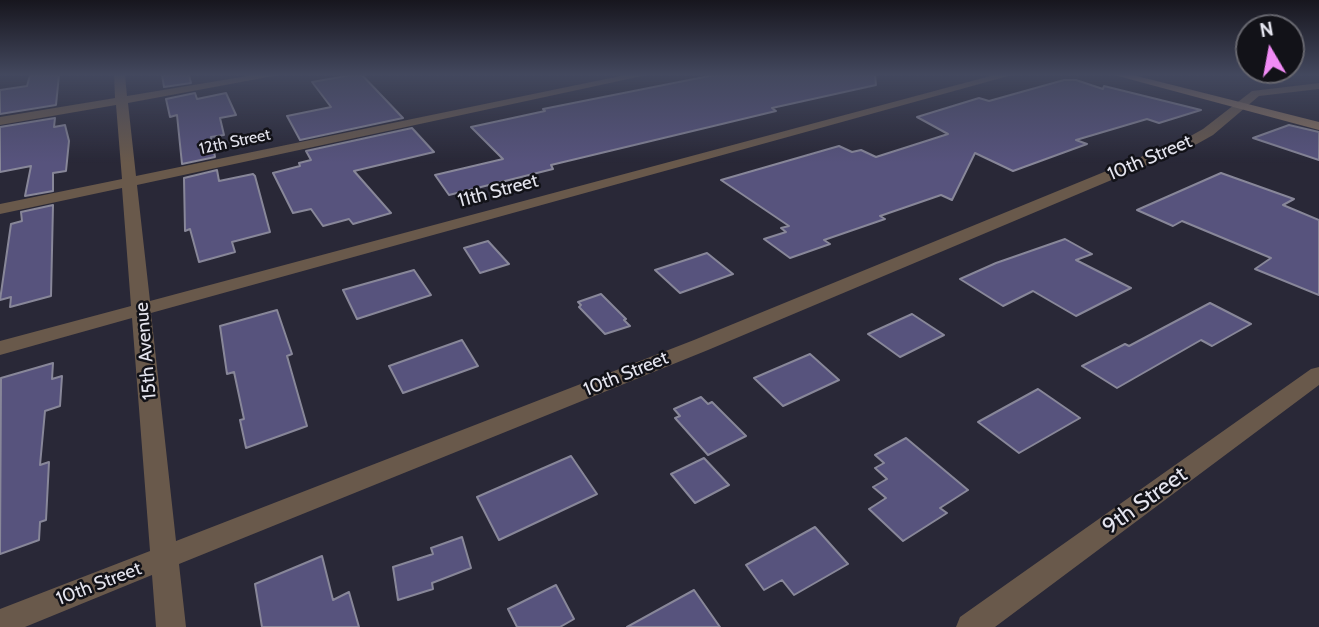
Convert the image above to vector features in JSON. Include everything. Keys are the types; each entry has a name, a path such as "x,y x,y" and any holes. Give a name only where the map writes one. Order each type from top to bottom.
{"main road":[{"path":"1234,104 1319,126"}],"street":[{"path":"0,121 97,104"},
{"name":"15th Avenue","path":"122,104 171,627"},
{"name":"12th Street","path":"0,209 502,104"},
{"name":"11th Street","path":"0,348 899,104"},
{"name":"10th Street","path":"0,623 701,345 1192,141 1241,106"},
{"name":"9th Street","path":"971,627 1319,374"}],"building":[{"path":"0,104 56,104 56,105 0,114"},
{"path":"167,104 231,104 236,115 220,118 224,135 211,137 215,157 182,164 177,115 170,117"},
{"path":"329,104 390,104 403,118 300,140 287,116 331,107"},
{"path":"567,104 789,104 772,108 776,111 551,165 553,169 449,195 435,175 503,159 471,127 545,111 543,109"},
{"path":"959,104 1178,104 1201,110 1159,123 1147,119 1076,140 1087,144 1013,171 975,153 952,200 941,195 880,216 885,219 824,240 830,244 790,258 764,239 786,232 781,228 789,226 721,180 839,146 852,152 861,150 876,157 948,134 917,117"},
{"path":"55,118 54,127 65,125 69,141 66,171 53,173 53,191 25,196 31,166 0,172 0,127"},
{"path":"1289,125 1319,132 1319,160 1253,138"},
{"path":"412,128 434,152 354,171 391,213 353,224 349,219 323,226 311,209 293,213 273,173 300,166 299,163 311,160 306,151"},
{"path":"217,170 219,181 253,174 255,176 270,232 232,242 235,252 199,262 190,229 185,231 184,178"},
{"path":"1221,173 1294,199 1283,205 1319,220 1319,295 1255,269 1271,258 1182,221 1173,226 1137,210"},
{"path":"53,205 51,296 10,307 11,297 0,300 11,224 22,221 21,212"},
{"path":"1065,239 1092,254 1076,260 1131,288 1076,316 1033,291 1003,306 960,279 996,263"},
{"path":"488,241 509,264 480,273 464,248"},
{"path":"707,253 733,274 680,293 655,270"},
{"path":"414,270 431,295 357,319 343,290"},
{"path":"601,294 630,326 605,334 579,307 581,305 578,302"},
{"path":"1210,303 1251,324 1212,346 1201,340 1117,388 1082,366 1125,344 1129,346"},
{"path":"277,310 292,354 287,356 307,426 246,448 240,420 244,419 234,372 227,374 220,326"},
{"path":"912,314 944,335 900,357 868,334"},
{"path":"462,340 478,366 403,393 389,366"},
{"path":"810,354 839,380 783,406 754,378"},
{"path":"53,363 52,379 62,376 60,406 45,411 40,465 49,462 46,520 40,522 39,540 0,554 1,378"},
{"path":"1038,389 1080,418 1019,453 978,422"},
{"path":"701,397 708,404 712,402 746,436 708,455 675,418 680,416 674,409"},
{"path":"906,438 968,490 940,508 947,513 903,541 869,509 886,498 873,487 887,479 875,468 884,463 875,455"},
{"path":"571,456 597,494 499,540 477,497"},
{"path":"704,458 729,485 695,503 671,474"},
{"path":"815,527 848,564 794,595 782,580 764,590 746,565"},
{"path":"462,537 471,568 432,583 433,589 398,600 393,567 433,554 431,548"},
{"path":"322,556 333,600 349,592 359,627 262,627 255,584"},
{"path":"556,585 574,619 560,627 517,627 508,609"},
{"path":"694,590 720,627 627,627"}]}
